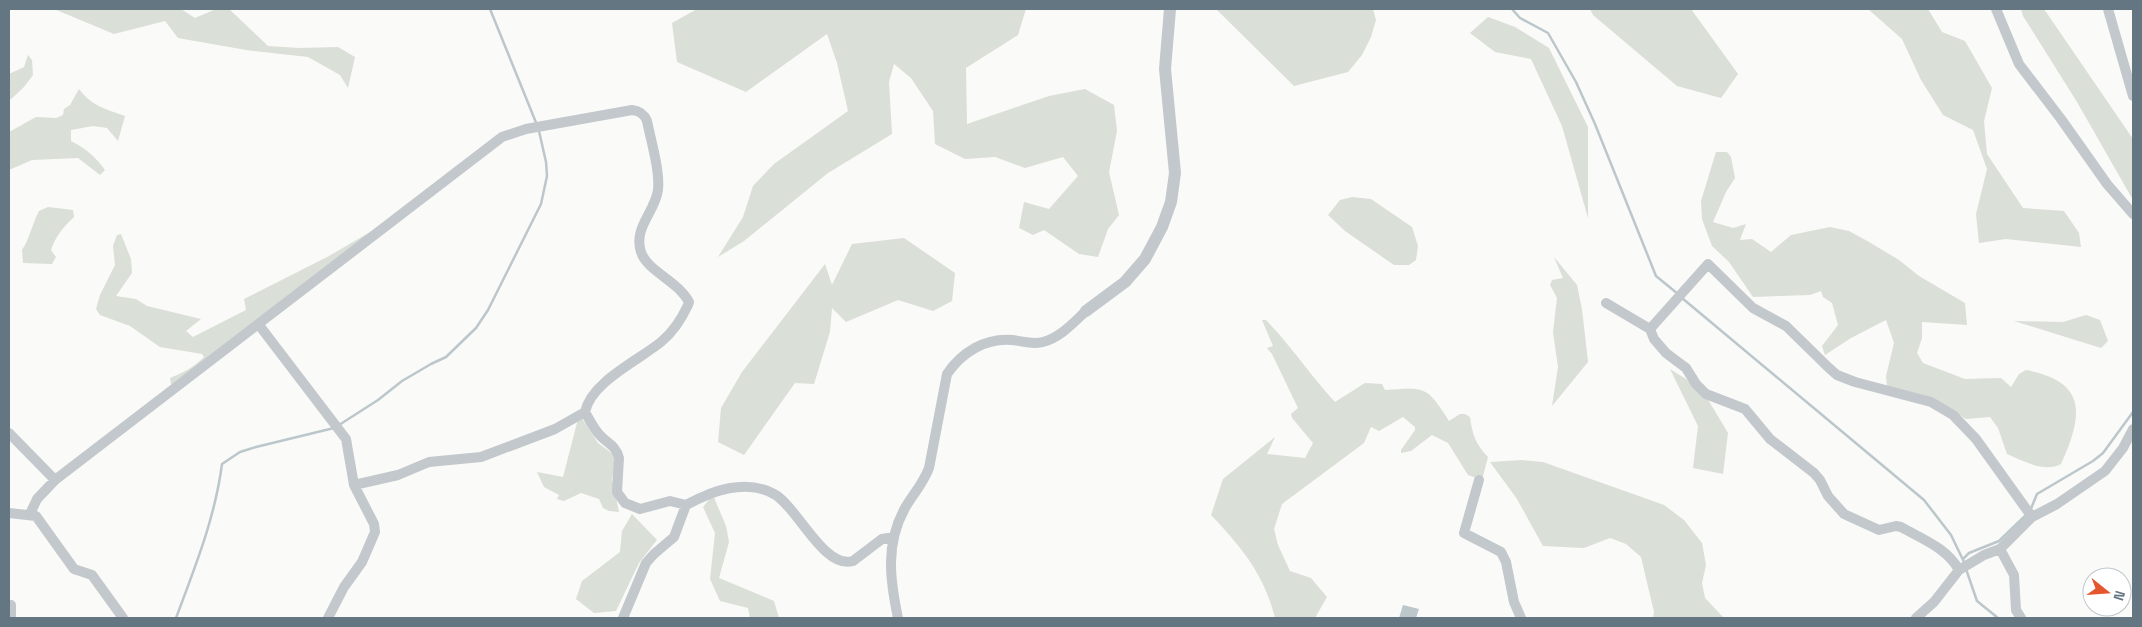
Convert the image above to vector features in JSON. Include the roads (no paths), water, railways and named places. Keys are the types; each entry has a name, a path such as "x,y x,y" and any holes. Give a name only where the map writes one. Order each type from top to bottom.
{"street":[{"path":"898,618 890,574 890,557 894,537 904,510 924,482 929,468 947,374 956,361 986,342 1009,340 1046,342 1070,326 1086,311 1125,282 1145,259 1162,227 1171,202 1175,173 1165,69 1170,9"},
{"path":"1996,9 2019,64 2061,119 2106,184 2133,214"},
{"path":"2108,9 2133,96"},
{"path":"30,514 37,499 55,480 502,137 537,127 632,110 644,115 658,184 656,200 641,227 641,251 648,263 680,288 689,302 663,341 612,376 586,405 585,412 596,431 612,444 618,453 617,492 625,503 640,509 670,501 686,505 721,489 751,488 768,491 782,500 811,536 829,554 847,563 853,561 882,539 894,537"},
{"path":"1650,330 1708,264 1753,308 1786,326 1821,362 1837,375 1939,406 1959,420 1976,439 2029,514"},
{"path":"1606,303 1650,330 1654,339 1666,353 1686,368 1700,389 1721,401 1745,409 1770,439 1814,472 1828,496 1844,514 1879,530 1896,526 1901,527 1954,559 1959,570"},
{"path":"258,325 346,438 354,485 374,524 375,532 362,562 344,587 328,618"},
{"path":"354,485 398,475 428,462 481,457 555,429 585,412"},
{"path":"1916,618 1934,602 1959,570 1973,561 2000,549 2029,514 2057,504 2105,471 2123,448 2133,429"},
{"path":"9,433 55,480"},
{"path":"1479,480 1464,533 1501,552 1506,562 1514,602 1521,618"},
{"path":"623,618 646,563 674,537 686,505"},
{"path":"9,513 36,516 74,569 92,575 123,618"},
{"path":"2000,549 2014,575 2016,605 2021,618"},
{"path":"11,604 11,618"}],"waterway":[{"path":"490,9 537,125"},
{"path":"1512,9 1520,18 1548,33 1576,82 1595,124 1656,276 1678,294"},
{"path":"339,425 378,400 402,381 446,357 476,328 488,310 541,204 547,176 539,131"},
{"path":"1682,298 1924,500 1951,535 1965,564"},
{"path":"2030,511 2037,494 2093,461 2103,453 2133,412"},
{"path":"176,618 215,504 222,464 240,452 334,428"},
{"path":"1963,559 1969,553 1999,541 2026,515"},
{"path":"1966,569 1977,601 1998,618"}]}
